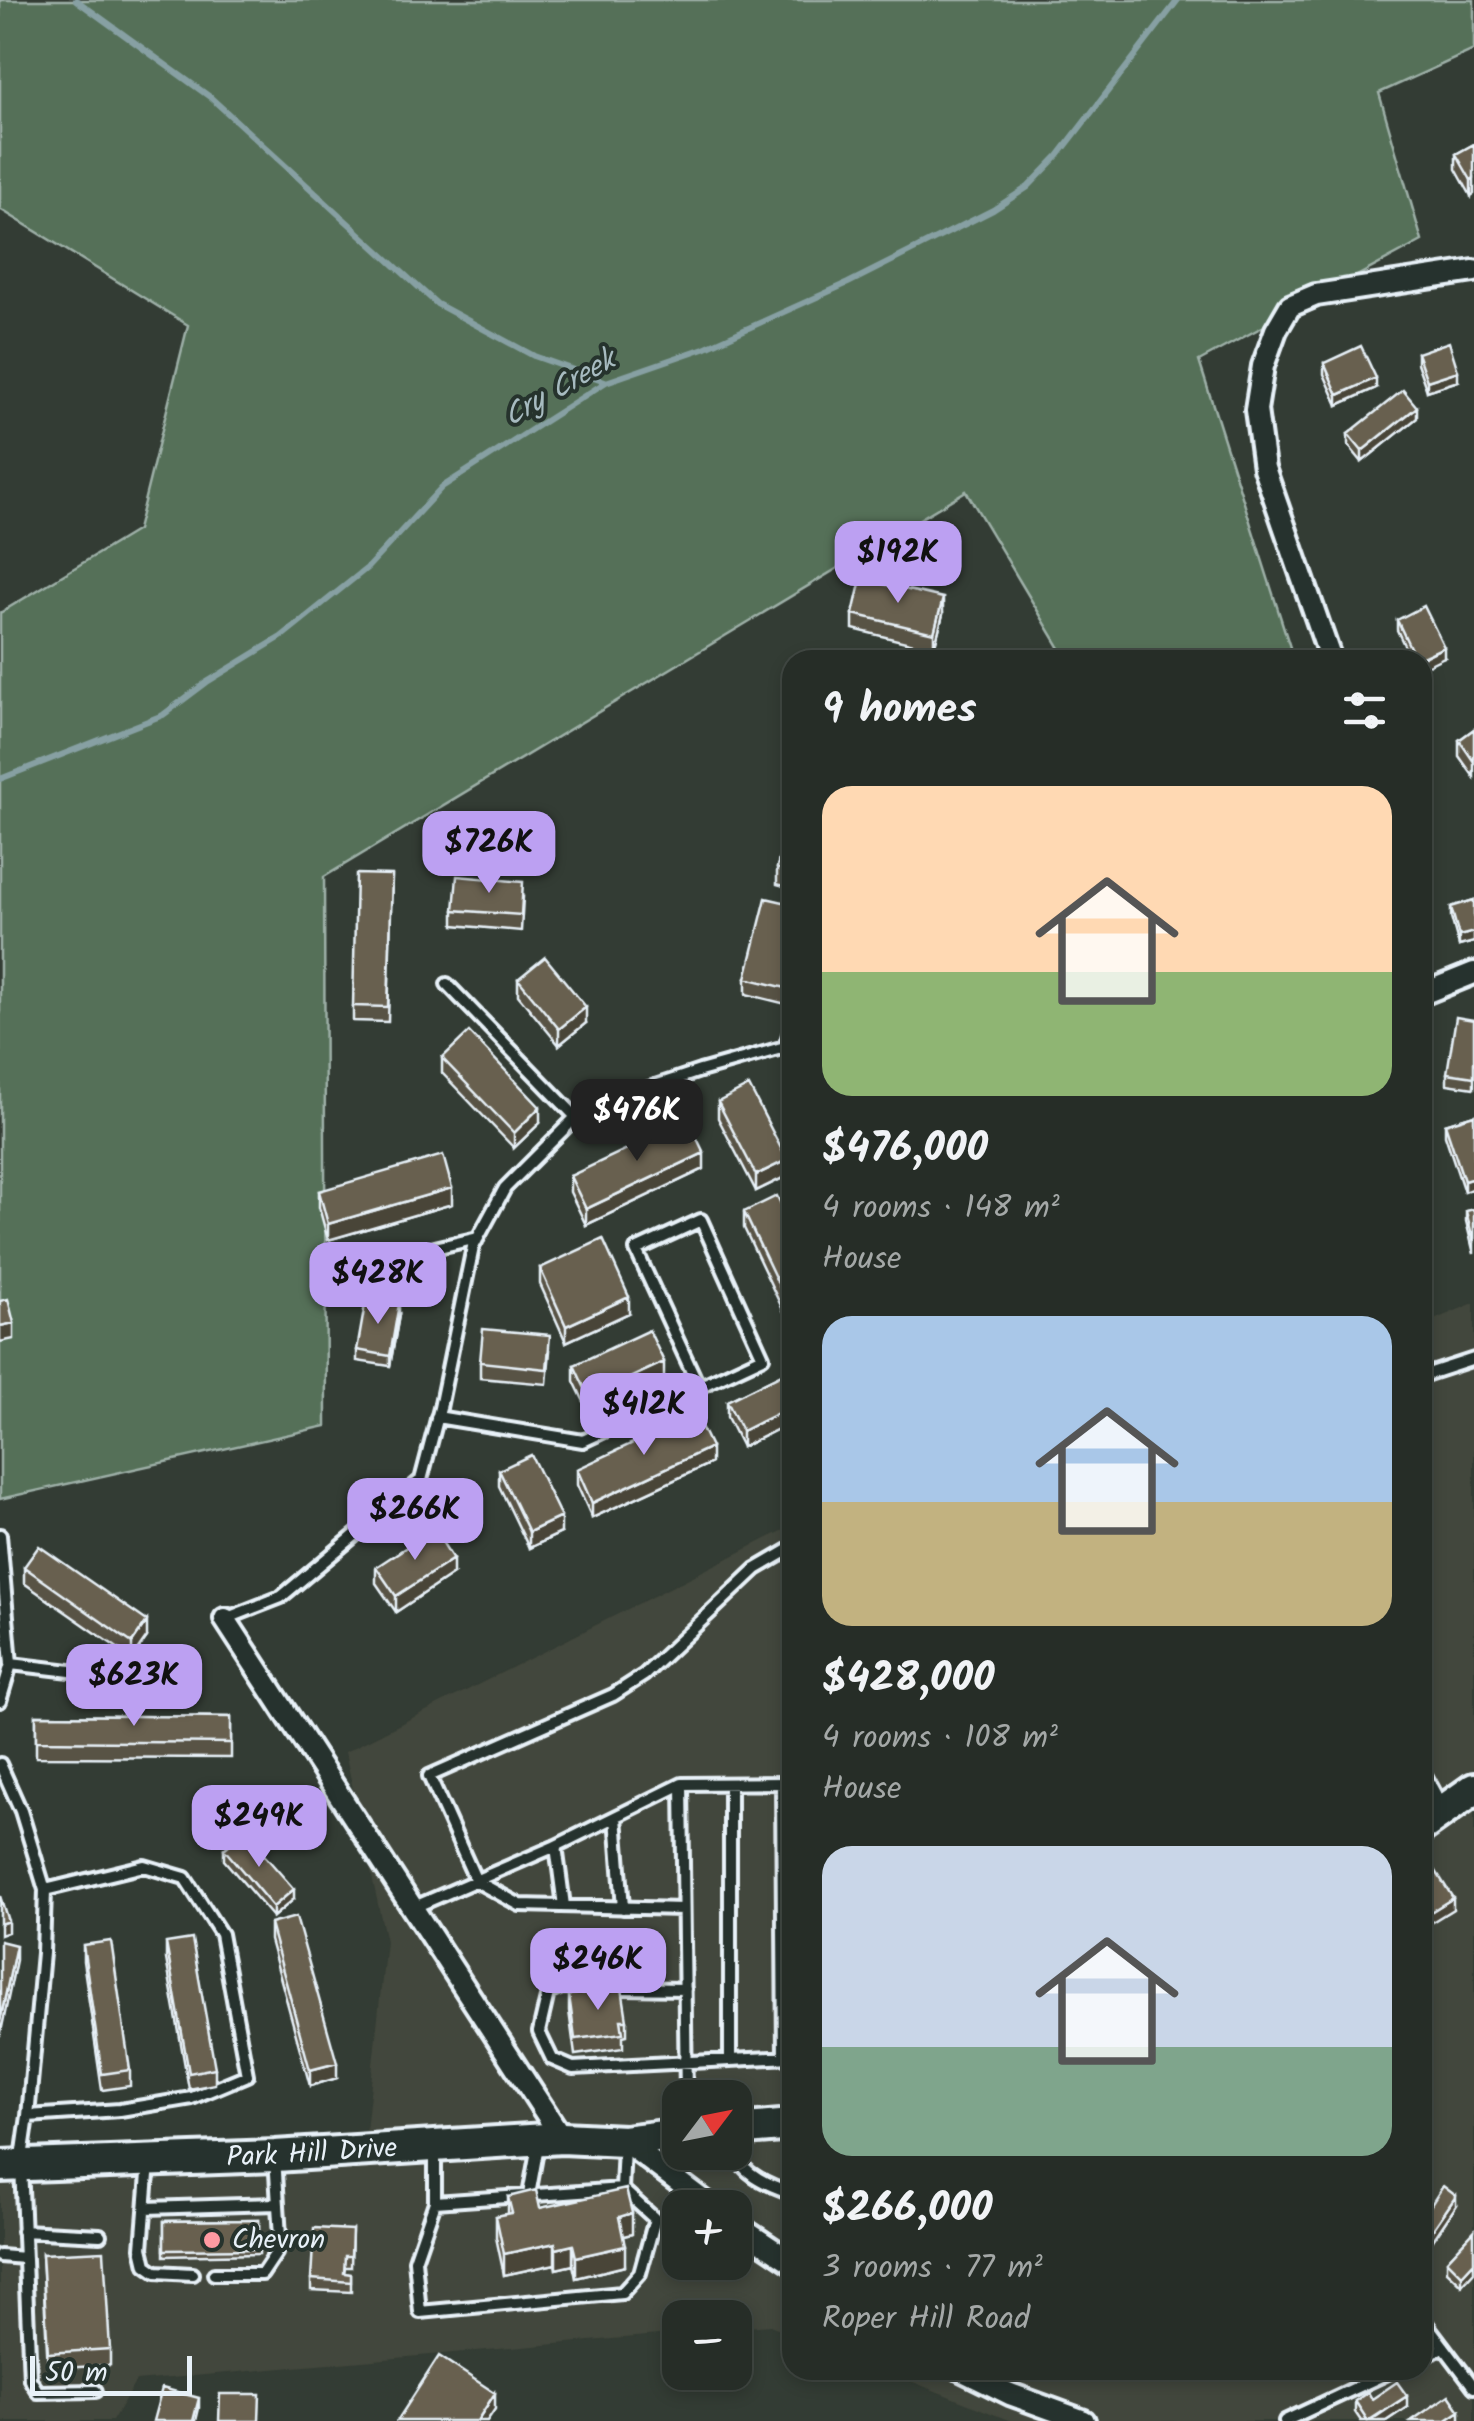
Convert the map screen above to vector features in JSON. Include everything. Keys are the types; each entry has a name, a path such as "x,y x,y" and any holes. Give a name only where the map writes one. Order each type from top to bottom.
{"main road":[{"path":"1432,1820 1474,1789"},
{"path":"752,2129 782,2126"},
{"name":"Park Hill Drive","path":"10,2165 275,2156 550,2138 624,2141 662,2136"}],"street":[{"path":"1328,650 1264,468 1256,410 1276,330 1290,306 1316,295 1474,271"},
{"path":"1432,990 1474,974"},
{"path":"225,1619 412,1908 550,2138"},
{"path":"624,2141 689,2190"},
{"path":"752,2235 782,2255"},
{"path":"981,2380 1084,2421"}],"lane":[{"path":"448,984 576,1117"},
{"path":"225,1619 281,1597 420,1480 473,1248 505,1188 583,1110 700,1070 782,1048"},
{"path":"437,1418 583,1441 700,1387 763,1357 701,1220 636,1250 700,1387"},
{"path":"383,1260 478,1238"},
{"path":"1432,1373 1474,1359"},
{"path":"0,1535 11,1664 0,1701"},
{"path":"683,1910 520,1905 476,1881 429,1776 613,1695 644,1675 756,1569 782,1554"},
{"path":"11,1664 130,1678"},
{"path":"0,1764 21,1811 45,1890 28,2116 10,2165 24,2231 30,2379 38,2392 96,2391"},
{"path":"412,1908 556,1846 682,1784 782,1783"},
{"path":"682,1784 686,2080"},
{"path":"730,1784 730,2058"},
{"path":"616,1817 623,1908"},
{"path":"556,1846 564,1906"},
{"path":"28,2116 120,2110 192,2098 247,2074 221,1934 185,1878 144,1866 45,1890"},
{"path":"684,1990 562,1987 548,1993 540,2032 552,2059 573,2068 782,2057"},
{"path":"530,2196 550,2138"},
{"path":"622,2189 624,2141"},
{"path":"435,2146 435,2202 429,2210 415,2260 420,2312 622,2292 640,2273 655,2219 622,2189 435,2202"},
{"path":"214,2274 262,2274 276,2253 280,2237 275,2156"},
{"path":"148,2162 142,2248 146,2265 156,2272 188,2274 186,2255"},
{"path":"748,2170 768,2185 782,2189"},
{"path":"146,2208 277,2204"},
{"path":"187,2226 188,2207"},
{"path":"233,2225 234,2207"},
{"path":"24,2231 100,2235"},
{"path":"232,2274 233,2254"},
{"path":"0,2256 24,2258"},
{"path":"1432,2331 1474,2387"},
{"path":"1432,2352 1444,2347"},
{"path":"1285,2421 1373,2380"}],"shaded area":[{"path":"1474,1303 1474,2421 1011,2421 908,2380 1432,2380 1432,1321"},
{"path":"782,1531 782,2330 770,2325 752,2327 752,2300 662,2300 662,2335 136,2381 112,2421 0,2421 0,2165 363,2160 386,1941 345,1752"}],"green space":[{"path":"0,0 1474,0 1474,50 1379,93 1422,241 1199,361 1291,650 1061,650 966,491 324,877 326,1426 0,1499 0,613 137,530 188,325 0,209"}],"building":[{"path":"1474,144 1474,178 1471,180 1456,154"},
{"path":"1449,342 1458,371 1427,381 1417,353"},
{"path":"1361,346 1376,378 1338,395 1324,363"},
{"path":"1403,390 1417,407 1362,451 1348,434"},
{"path":"861,579 943,598 934,633 853,614"},
{"path":"1424,606 1444,647 1432,653 1411,650 1397,620"},
{"path":"1474,729 1474,762 1459,740"},
{"path":"356,874 392,875 388,1007 353,1006"},
{"path":"457,876 523,882 521,915 454,910"},
{"path":"766,898 782,902 782,987 746,978"},
{"path":"1474,900 1474,932 1459,936 1451,907"},
{"path":"545,957 586,1007 559,1029 518,979"},
{"path":"1456,1017 1474,1020 1474,1077 1447,1073"},
{"path":"469,1032 540,1107 514,1133 442,1058"},
{"path":"749,1086 782,1150 782,1162 756,1175 718,1102"},
{"path":"1474,1115 1474,1178 1464,1181 1445,1124"},
{"path":"688,1120 704,1153 586,1209 570,1176"},
{"path":"443,1155 452,1188 328,1224 319,1191"},
{"path":"777,1196 782,1206 782,1292 744,1212"},
{"path":"1474,1209 1474,1243 1466,1211"},
{"path":"603,1239 629,1297 566,1326 540,1268"},
{"path":"8,1299 14,1323 0,1326 0,1301"},
{"path":"366,1299 399,1304 390,1356 357,1350"},
{"path":"483,1329 550,1335 547,1369 480,1362"},
{"path":"649,1330 664,1362 589,1397 574,1365"},
{"path":"782,1374 782,1411 742,1431 727,1401"},
{"path":"695,1414 711,1447 592,1503 577,1469"},
{"path":"531,1455 561,1517 529,1532 499,1470"},
{"path":"434,1529 453,1559 396,1596 376,1567"},
{"path":"39,1546 147,1621 132,1643 24,1567"},
{"path":"36,1715 231,1717 231,1743 36,1741"},
{"path":"244,1832 294,1889 273,1907 224,1849"},
{"path":"1432,1869 1453,1898 1432,1911"},
{"path":"0,1896 8,1921 0,1924"},
{"path":"296,1917 337,2063 310,2070 270,1924"},
{"path":"192,1939 215,2068 189,2073 166,1943"},
{"path":"0,1941 16,1945 0,2021"},
{"path":"111,1941 130,2070 102,2074 83,1945"},
{"path":"622,1988 627,2020 621,2020 623,2033 575,2039 569,1995"},
{"path":"1443,2186 1456,2196 1432,2231 1432,2203"},
{"path":"626,2189 632,2213 619,2217 625,2246 576,2257 573,2245 556,2249 555,2243 504,2254 496,2216 512,2213 508,2197 536,2190 540,2208"},
{"name":"Chevron","path":"259,2220 259,2249 164,2250 164,2221"},
{"path":"314,2228 352,2230 351,2256 345,2256 344,2273 351,2274 351,2282 311,2279"},
{"path":"1474,2231 1474,2262 1462,2275 1447,2260"},
{"path":"104,2251 110,2349 48,2353 42,2254"},
{"path":"439,2356 495,2393 477,2421 397,2421"},
{"path":"1397,2382 1407,2396 1368,2421 1355,2401 1368,2392 1372,2399"},
{"path":"162,2388 199,2398 193,2421 153,2421"},
{"path":"220,2394 260,2394 259,2421 219,2421"},
{"path":"1449,2395 1460,2411 1445,2421 1411,2421"}],"waterway":[{"path":"76,0 210,97 437,304 534,356 605,381"},
{"name":"Cry Creek","path":"0,779 163,715 207,682 281,637 367,568 442,487 606,382 704,348 848,283 993,210 1028,187 1058,156 1178,0"}],"place":[{"name":"Chevron","path":"212,2240"}]}
